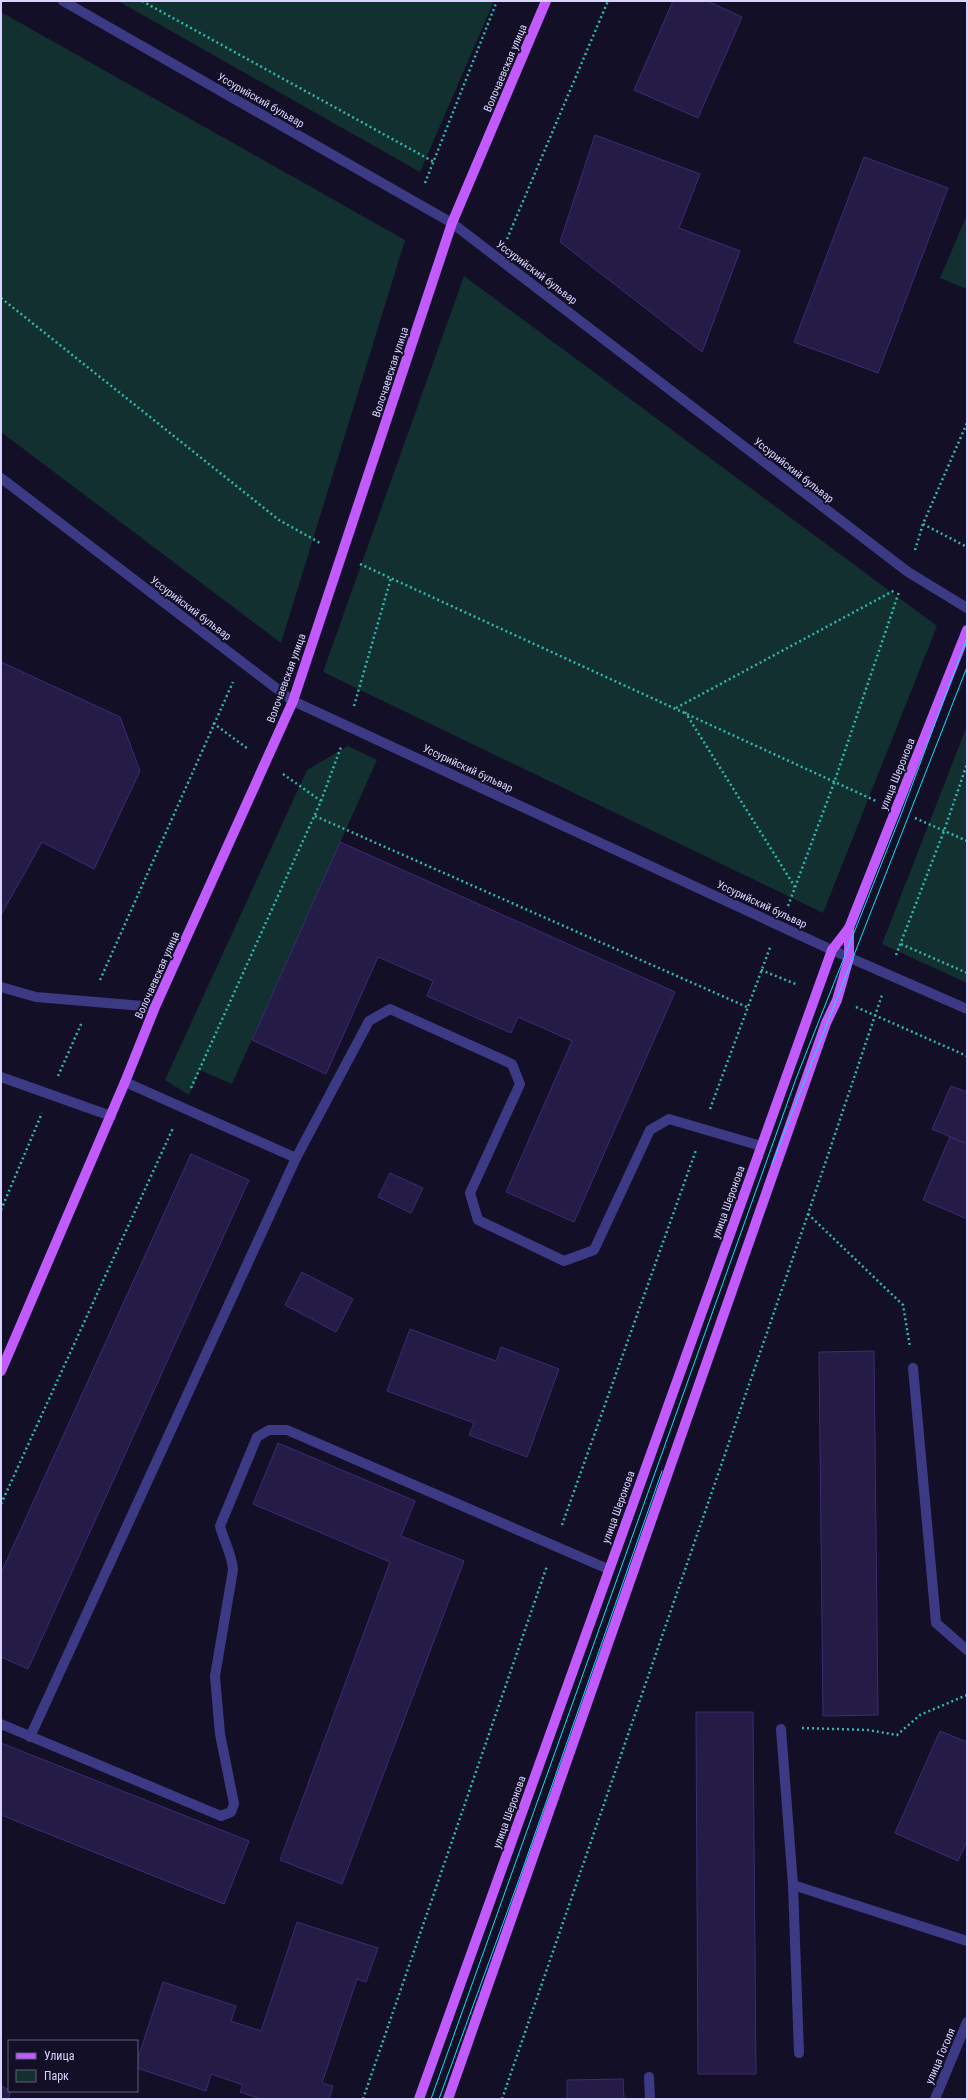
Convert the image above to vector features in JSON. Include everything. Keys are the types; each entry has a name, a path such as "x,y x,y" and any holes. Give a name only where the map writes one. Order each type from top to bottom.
{"main road":[{"name":"Волочаевская улица","path":"1,1372 111,1116 155,1007 293,700 452,223 546,1"},
{"name":"улица Шеронова","path":"419,2099 608,1569 832,950 849,928 967,630"},
{"name":"улица Шеронова","path":"448,2099 824,1030 837,1000 849,958 849,928"}],"street":[{"name":"Уссурийский бульвар","path":"63,1 452,223 908,572 967,608"},
{"name":"Уссурийский бульвар","path":"1,478 293,700 779,926 967,1010"},
{"path":"1,987 36,997 155,1007"},
{"path":"30,1737 296,1158 369,1021 390,1009 512,1064 520,1084 470,1193 478,1220 564,1261 594,1250 650,1130 669,1119 761,1146"},
{"path":"1,1077 111,1116"},
{"path":"125,1082 296,1158"},
{"path":"913,1368 936,1623 967,1650"},
{"path":"1,1724 221,1816 231,1812 234,1804 220,1734 215,1676 233,1570 232,1558 220,1526 257,1437 269,1430 287,1430 608,1569"},
{"path":"781,1729 793,1885 799,2053"},
{"path":"793,1885 967,1941"},
{"name":"улица Гоголя","path":"935,2099 967,2022"},
{"path":"649,2077 650,2099"}],"path":[{"path":"142,1 434,162"},
{"path":"417,203 497,1"},
{"path":"499,258 608,1"},
{"path":"1,298 279,520 341,555 685,712 834,783 967,841"},
{"path":"908,572 923,524 967,423"},
{"path":"923,524 967,548"},
{"path":"1,1504 314,816 348,726 391,578"},
{"path":"363,2099 555,1545 747,1007 779,926 796,888 834,783 901,586 675,708"},
{"path":"1,1210 224,699 243,663"},
{"path":"685,712 796,888"},
{"path":"502,2099 808,1214 889,974 944,831 967,764"},
{"path":"314,816 747,1007"},
{"path":"900,944 967,973"},
{"path":"761,970 818,992"},
{"path":"837,1000 876,1014 967,1056"},
{"path":"808,1214 903,1305 913,1368"},
{"path":"781,1729 816,1728 868,1730 897,1735 920,1715 967,1695"}],"green space":[{"path":"118,1 494,1 420,172"},
{"path":"1,12 405,240 281,643 1,432"},
{"path":"967,215 967,289 940,278"},
{"path":"464,276 937,626 823,913 323,672"},
{"path":"967,726 967,983 882,944"},
{"path":"348,746 377,760 232,1084 200,1070 189,1095 165,1080 307,770"}],"building":[{"path":"673,1 707,1 742,17 698,118 634,90"},
{"path":"595,135 700,174 679,228 740,251 702,352 560,242"},
{"path":"864,157 948,188 878,373 794,342"},
{"path":"1,662 120,717 140,771 94,869 42,842 1,915"},
{"path":"340,842 675,992 574,1222 506,1192 572,1041 518,1017 511,1033 427,996 433,981 378,957 326,1074 252,1040"},
{"path":"951,1086 967,1092 967,1144 932,1129"},
{"path":"950,1137 967,1144 967,1219 923,1200"},
{"path":"191,1154 249,1180 28,1669 1,1657 1,1573"},
{"path":"390,1173 423,1188 411,1213 378,1197"},
{"path":"302,1272 353,1299 336,1332 285,1305"},
{"path":"410,1329 496,1361 501,1347 559,1369 527,1457 469,1435 474,1423 387,1391"},
{"path":"874,1351 878,1715 823,1716 819,1352"},
{"path":"278,1443 415,1501 401,1536 464,1561 342,1884 280,1860 390,1562 253,1504"},
{"path":"696,1712 753,1712 756,2074 698,2074"},
{"path":"940,1731 967,1742 967,1841 958,1861 895,1833"},
{"path":"1,1743 249,1841 224,1904 1,1815"},
{"path":"297,1922 378,1948 366,1982 357,1979 322,2083 333,2086 329,2099 261,2099 240,2092 243,2085 211,2074 206,2091 138,2068 138,2058 163,1982 236,2006 231,2021 261,2031"},
{"path":"623,2079 624,2099 567,2099 567,2080"},
{"path":"1,2086 8,2090 8,2092 11,2092 8,2099 1,2099"}],"tram line":[{"path":"431,2099 797,1076 902,812 967,638"},
{"path":"772,1164 967,667"},
{"path":"439,2099 521,1874 662,1471"}]}
